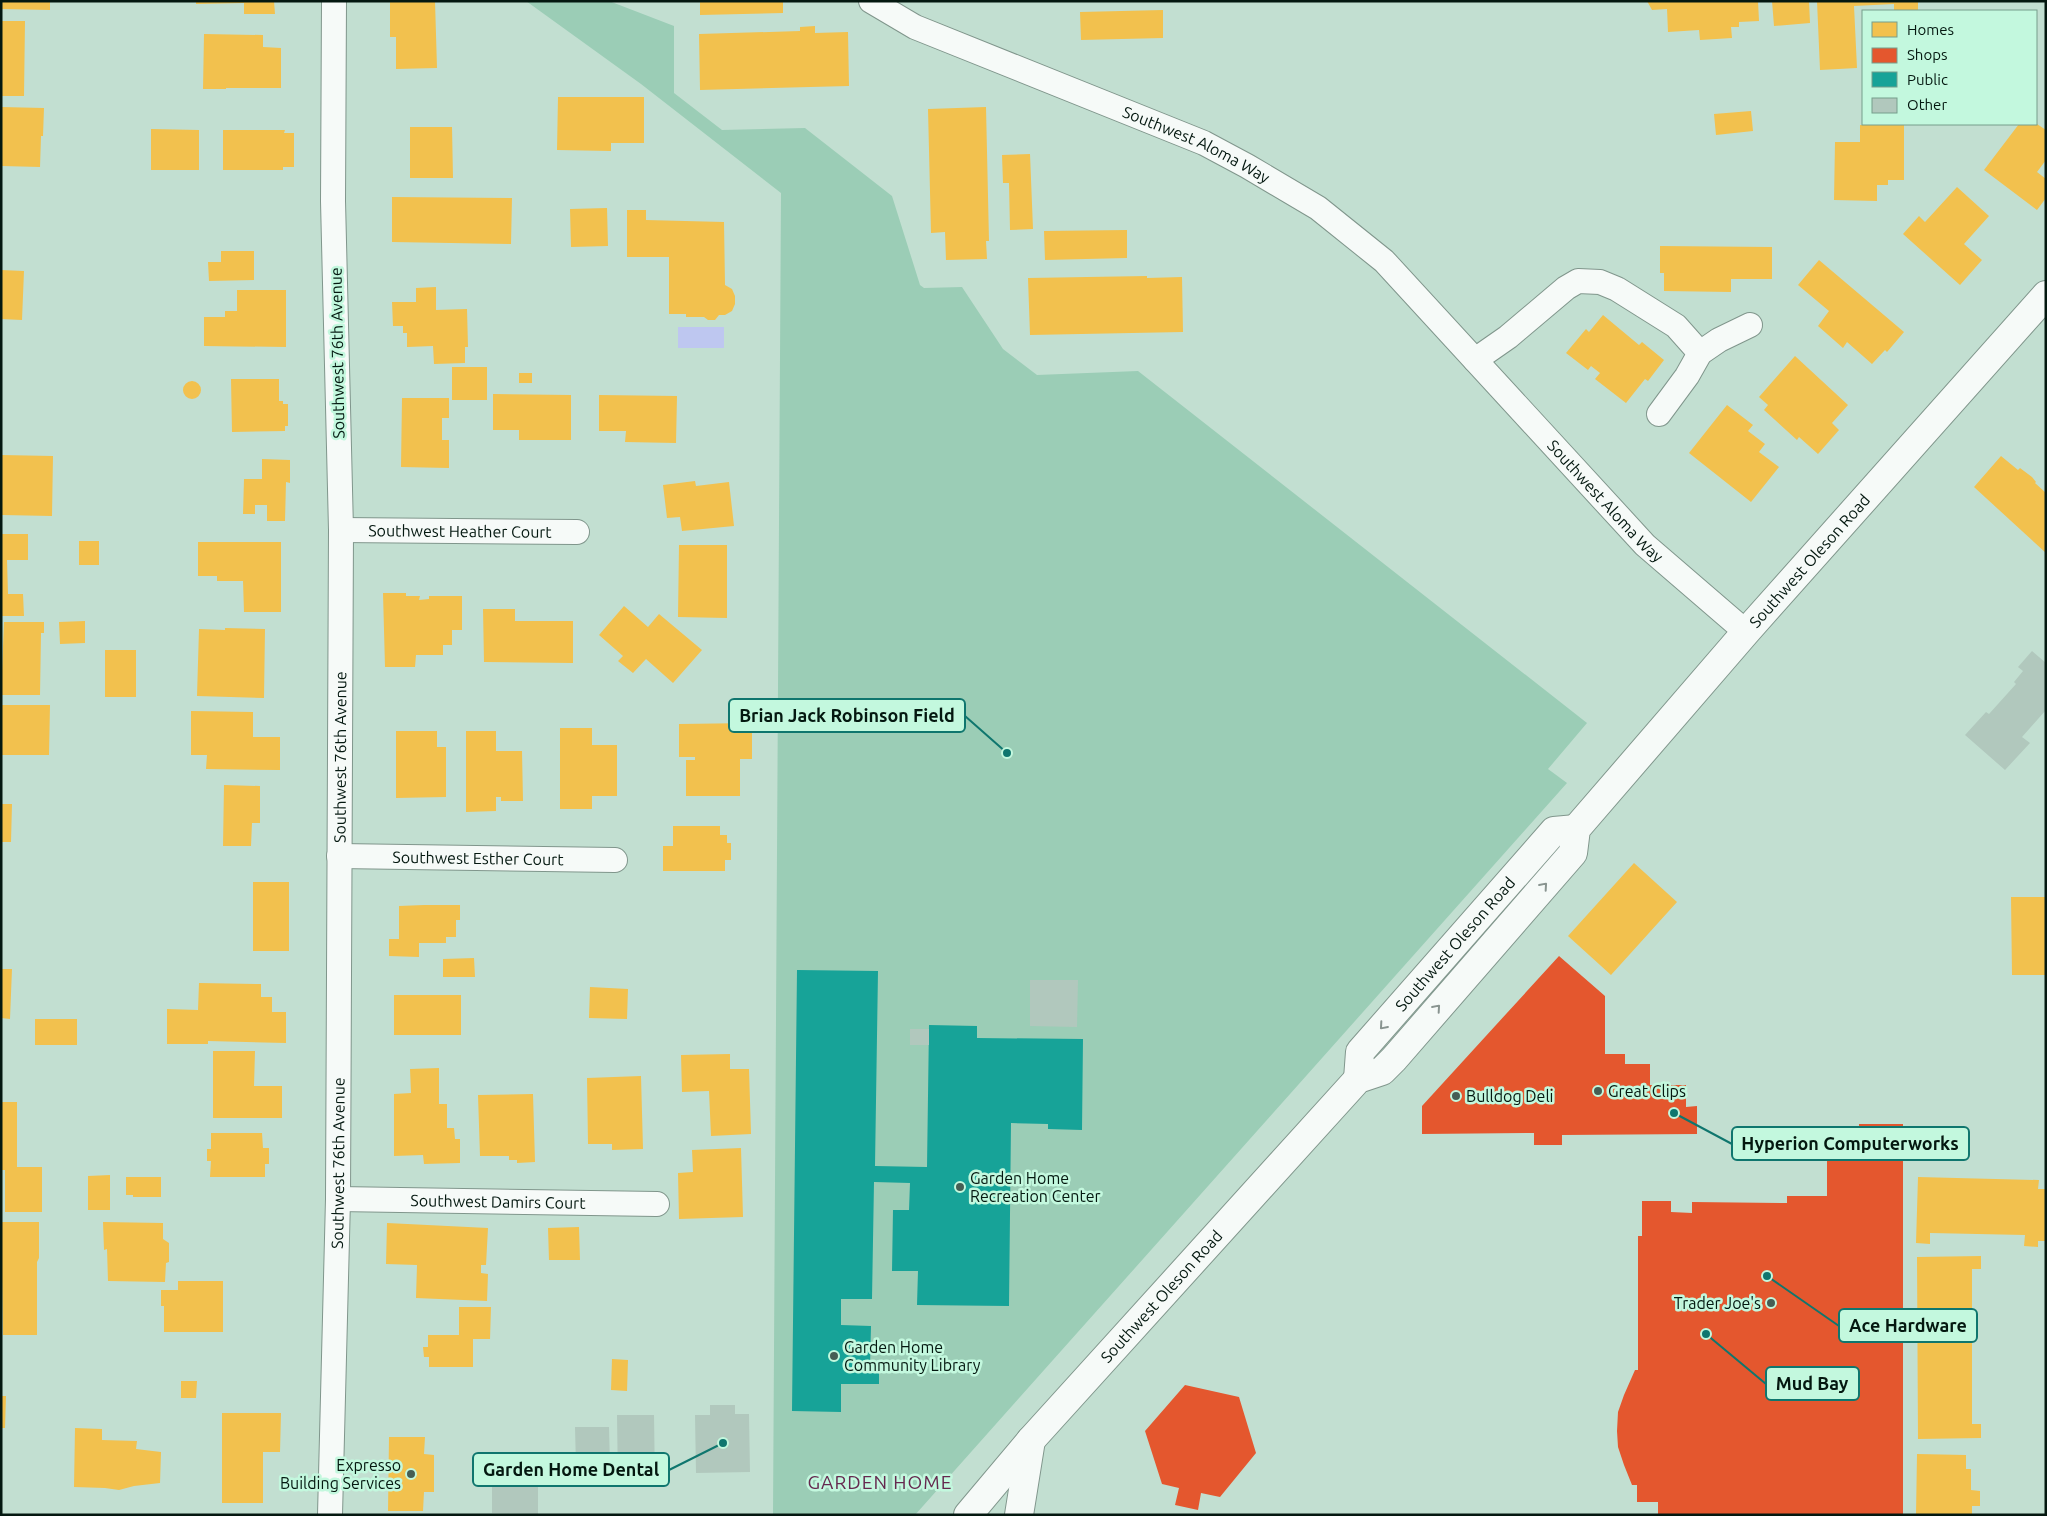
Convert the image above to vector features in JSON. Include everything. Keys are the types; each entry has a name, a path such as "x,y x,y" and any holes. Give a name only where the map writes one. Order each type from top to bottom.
{"main road":[{"name":"Southwest Oleson Road","path":"968,1515 1032,1440 1358,1079 1360,1052 1554,831 1576,829 1746,632 2046,295"},
{"path":"1019,1515 1032,1440"}],"street":[{"name":"Southwest 76th Avenue","path":"330,1515 338,1199 341,530 333,201 334,1"},
{"name":"Southwest Aloma Way","path":"871,1 915,27 1204,143 1318,208 1384,261 1645,545 1746,632"},
{"path":"1475,360 1508,337 1566,288 1578,281 1600,282 1617,289 1676,326 1700,353"},
{"path":"1659,414 1687,376 1700,353 1719,340 1750,325"},
{"name":"Southwest Heather Court","path":"341,530 577,532"},
{"name":"Southwest Esther Court","path":"339,856 615,860"},
{"name":"Southwest Damirs Court","path":"338,1199 657,1204"}],"green space":[{"name":"Garden Home Recreation Center","path":"526,1 609,1 674,26 674,93 722,130 805,128 892,196 920,285 924,288 962,287 1003,349 1037,375 1138,371 1587,723 1548,769 1567,783 915,1515 773,1515 781,193 641,84"}],"water":[{"path":"678,327 724,327 724,348 678,348"}],"building: Homes":[{"path":"1,1 50,1 50,10 1,9"},
{"path":"196,1 274,1 275,14 244,14 244,3 196,4"},
{"path":"390,1 435,1 437,68 396,69 396,37 390,37"},
{"path":"700,1 783,1 783,13 700,15"},
{"path":"1647,1 1758,1 1759,21 1739,22 1739,27 1731,27 1732,38 1700,40 1699,30 1668,32 1667,9 1652,10"},
{"path":"1772,1 1809,1 1810,23 1774,26"},
{"path":"1817,1 1918,1 1918,10 1894,10 1894,4 1854,6 1857,68 1820,70"},
{"path":"1163,10 1163,38 1081,40 1080,12"},
{"path":"1,21 25,21 24,96 1,96"},
{"path":"815,26 815,33 848,32 849,86 700,90 699,34 800,31 800,27"},
{"path":"204,34 263,35 263,47 281,48 281,88 203,89"},
{"path":"558,97 644,97 644,143 611,143 611,151 557,150"},
{"path":"1,107 44,108 40,167 2,166"},
{"path":"986,107 989,241 986,241 987,259 946,260 945,232 931,233 928,109"},
{"path":"1751,111 1753,131 1716,135 1714,114"},
{"path":"2037,124 2046,130 2046,160 2037,172 2046,179 2046,198 2037,210 1984,170 2018,125"},
{"path":"1860,125 1904,125 1904,180 1888,180 1888,185 1877,185 1877,201 1834,200 1835,142 1860,142"},
{"path":"410,127 452,127 453,178 410,178"},
{"path":"151,129 199,130 199,170 151,170"},
{"path":"223,130 285,130 284,133 294,133 294,167 283,167 283,170 223,170"},
{"path":"1030,154 1033,229 1010,230 1009,183 1003,183 1002,155"},
{"path":"1957,187 1989,216 1964,244 1982,260 1960,285 1903,234 1919,216 1925,222"},
{"path":"392,197 512,198 511,244 392,242"},
{"path":"607,208 608,246 571,247 570,209"},
{"path":"627,210 646,210 646,220 724,222 725,285 732,289 735,296 735,304 732,311 725,315 719,315 715,320 708,320 704,317 686,317 686,314 669,314 669,257 627,257"},
{"path":"1127,230 1127,258 1045,260 1044,231"},
{"path":"1660,246 1772,247 1772,279 1731,279 1731,292 1664,291 1664,273 1660,273"},
{"path":"221,251 254,251 254,280 209,281 208,262 221,262"},
{"path":"1819,260 1904,332 1887,352 1885,350 1872,364 1847,342 1843,348 1818,326 1829,311 1798,285"},
{"path":"1,270 24,271 22,320 1,319"},
{"path":"1147,276 1147,278 1182,277 1183,332 1030,335 1028,278"},
{"path":"436,287 436,310 467,309 468,347 465,347 465,363 434,364 433,346 407,347 407,333 403,333 403,326 393,326 392,302 416,302 416,288"},
{"path":"237,290 286,290 286,347 204,346 204,317 225,317 225,311 237,311"},
{"path":"1603,315 1639,345 1642,342 1664,360 1648,381 1645,379 1626,403 1595,379 1600,373 1591,366 1588,370 1566,353 1586,329 1589,332"},
{"path":"1795,356 1848,405 1832,423 1839,430 1818,454 1799,437 1797,440 1764,410 1768,405 1759,397"},
{"path":"452,367 487,367 487,400 452,400"},
{"path":"519,373 532,373 532,383 519,383"},
{"path":"231,379 279,379 279,401 283,401 283,404 288,404 288,426 285,426 285,431 232,432"},
{"path":"192,381 198,384 201,390 198,396 192,399 186,396 183,390 186,384"},
{"path":"493,394 571,395 571,440 519,440 519,430 493,430"},
{"path":"599,395 677,396 676,443 625,442 626,431 599,431"},
{"path":"402,398 449,398 449,418 442,418 442,440 449,440 449,468 401,467"},
{"path":"1727,405 1753,425 1748,431 1765,444 1759,452 1779,467 1751,502 1689,453"},
{"path":"1,455 53,456 52,516 2,515"},
{"path":"2001,456 2018,470 2020,468 2032,477 2035,483 2046,493 2046,553 1974,487"},
{"path":"262,459 290,460 290,483 286,482 285,521 267,521 267,505 255,505 255,514 243,514 244,479 262,479"},
{"path":"695,481 696,486 729,482 734,526 682,531 680,517 667,518 663,485"},
{"path":"1,534 28,534 28,560 7,560 8,594 23,594 24,616 1,616"},
{"path":"79,541 99,541 99,565 79,565"},
{"path":"198,542 281,542 281,612 244,612 243,581 217,581 217,576 198,576"},
{"path":"679,545 727,545 727,618 678,617"},
{"path":"383,593 406,593 406,596 420,596 419,600 429,599 429,596 462,596 462,630 452,630 452,645 443,645 443,655 416,655 415,667 385,667"},
{"path":"624,606 648,627 659,614 702,650 673,683 646,659 633,673 618,661 623,656 599,635"},
{"path":"483,609 515,609 515,621 573,621 573,663 484,662"},
{"path":"85,621 85,643 60,644 59,622"},
{"path":"4,622 44,622 44,633 41,633 40,695 1,695"},
{"path":"225,628 265,629 264,698 197,696 199,629 225,630"},
{"path":"105,650 136,650 136,697 105,697"},
{"path":"1,705 50,705 49,755 1,755"},
{"path":"191,711 253,712 253,737 280,737 280,770 206,769 207,755 191,755"},
{"path":"752,723 752,759 740,759 740,796 686,796 686,760 695,760 695,757 679,757 679,724"},
{"path":"560,728 592,728 592,745 617,745 617,796 592,796 592,809 560,809"},
{"path":"396,731 437,731 437,747 446,747 446,797 396,798"},
{"path":"466,731 496,731 496,751 522,751 523,801 501,801 501,797 496,797 496,811 466,812"},
{"path":"224,785 260,786 260,823 252,823 251,846 223,846"},
{"path":"1,804 12,804 11,842 1,842"},
{"path":"673,826 720,826 720,835 727,835 727,843 731,843 731,860 725,860 725,871 663,871 663,846 673,846"},
{"path":"1634,863 1677,902 1611,975 1568,936"},
{"path":"253,882 289,882 289,951 253,951"},
{"path":"2011,897 2046,897 2046,975 2012,975"},
{"path":"460,905 460,920 456,920 456,937 446,937 446,943 419,943 419,957 389,956 389,939 399,939 399,906"},
{"path":"474,958 475,977 443,977 443,959"},
{"path":"1,969 12,969 10,1019 1,1018"},
{"path":"199,983 261,984 261,997 272,997 272,1012 286,1012 286,1043 208,1041 208,1044 167,1044 167,1009 198,1010"},
{"path":"590,987 628,989 627,1019 589,1018"},
{"path":"394,995 461,995 461,1035 394,1035"},
{"path":"35,1019 77,1019 77,1045 35,1045"},
{"path":"213,1051 255,1051 254,1086 282,1086 282,1118 213,1118"},
{"path":"730,1054 730,1069 749,1069 751,1134 711,1136 709,1091 682,1092 681,1055"},
{"path":"439,1068 439,1104 447,1104 447,1128 454,1128 455,1139 460,1139 460,1163 424,1164 423,1155 394,1156 394,1094 411,1093 410,1069"},
{"path":"641,1076 643,1149 612,1150 612,1144 588,1144 587,1078"},
{"path":"533,1094 535,1162 517,1163 517,1160 509,1160 509,1156 480,1156 478,1095"},
{"path":"1,1102 17,1102 17,1167 42,1167 42,1212 5,1212 5,1170 1,1170"},
{"path":"211,1133 262,1133 263,1148 269,1148 269,1164 265,1164 265,1177 210,1177 211,1161 207,1161 207,1149 211,1149"},
{"path":"741,1148 743,1217 679,1219 678,1173 693,1172 692,1150"},
{"path":"110,1175 110,1210 88,1210 88,1176"},
{"path":"126,1177 161,1177 161,1197 133,1197 133,1195 126,1195"},
{"path":"1918,1177 2039,1180 2038,1189 2046,1189 2046,1241 2038,1241 2038,1247 2024,1246 2025,1235 1930,1233 1930,1244 1916,1243"},
{"path":"1,1222 39,1222 37,1335 3,1335"},
{"path":"103,1222 163,1223 163,1239 169,1243 169,1262 166,1263 165,1282 108,1281 107,1249 104,1250"},
{"path":"387,1223 488,1228 486,1265 481,1265 481,1273 488,1274 487,1301 416,1298 417,1265 386,1264"},
{"path":"579,1227 580,1260 549,1260 548,1228"},
{"path":"1981,1256 1981,1269 1972,1269 1972,1424 1981,1424 1981,1438 1918,1439 1917,1257"},
{"path":"178,1281 223,1281 223,1332 164,1332 164,1306 161,1306 161,1290 178,1290"},
{"path":"459,1307 491,1307 490,1339 473,1339 473,1367 429,1367 429,1357 424,1357 423,1347 428,1347 428,1335 459,1335"},
{"path":"612,1359 628,1360 627,1391 611,1390"},
{"path":"181,1381 197,1381 196,1398 181,1398"},
{"path":"1,1396 6,1396 5,1428 1,1428"},
{"path":"222,1413 281,1413 280,1452 263,1452 263,1503 222,1503"},
{"path":"75,1428 102,1429 102,1440 137,1441 136,1449 161,1452 160,1483 119,1490 74,1487"},
{"name":"Expresso Building Services","path":"389,1437 425,1437 424,1454 434,1455 434,1492 424,1492 423,1511 388,1511"},
{"path":"1917,1454 1966,1455 1966,1469 1971,1469 1971,1490 1980,1491 1980,1506 1972,1506 1972,1515 1916,1515"}],"building: Shops":[{"path":"1559,956 1605,996 1605,1054 1625,1054 1625,1064 1650,1064 1650,1085 1686,1085 1686,1107 1697,1106 1697,1134 1562,1135 1562,1145 1534,1145 1534,1133 1422,1134 1422,1106"},
{"name":"Trader Joe's","path":"1859,1124 1903,1124 1903,1515 1658,1515 1658,1502 1637,1502 1637,1485 1632,1485 1624,1465 1618,1447 1617,1431 1618,1412 1635,1370 1638,1370 1638,1236 1642,1236 1642,1201 1671,1201 1671,1212 1692,1213 1692,1202 1787,1203 1787,1196 1827,1196 1827,1156 1859,1156"},
{"path":"1185,1385 1239,1397 1256,1453 1220,1497 1201,1493 1198,1510 1175,1505 1179,1488 1162,1484 1145,1431"}],"building: Public":[{"name":"Garden Home Recreation Center","path":"797,970 878,971 875,1166 927,1167 929,1025 977,1026 977,1038 1083,1039 1082,1130 1048,1129 1048,1124 1011,1123 1009,1306 917,1305 918,1271 892,1271 893,1210 909,1210 910,1183 874,1182 872,1299 841,1299 841,1325 871,1326 870,1366 879,1366 879,1384 841,1384 841,1412 792,1411"}],"building: Other":[{"path":"2032,651 2046,663 2046,710 2022,737 2030,743 2005,770 1965,735 1986,712 1989,714 2016,684 2014,682 2023,671 2018,667"},
{"path":"1030,980 1078,980 1077,1027 1030,1026"},
{"path":"910,1029 929,1029 929,1045 910,1045"},
{"path":"710,1405 735,1405 735,1414 749,1414 750,1472 696,1473 695,1415 710,1415"},
{"path":"617,1415 654,1415 655,1484 618,1485"},
{"path":"575,1427 609,1427 610,1465 576,1466"},
{"path":"492,1474 538,1475 538,1514 492,1513"}],"place":[{"name":"Brian Jack Robinson Field","path":"1007,753"},
{"name":"Great Clips","path":"1598,1091"},
{"name":"Bulldog Deli","path":"1456,1096"},
{"name":"Hyperion Computerworks","path":"1674,1113"},
{"name":"Garden Home Recreation Center","path":"960,1187"},
{"name":"Ace Hardware","path":"1767,1276"},
{"name":"Trader Joe's","path":"1771,1303"},
{"name":"Mud Bay","path":"1706,1334"},
{"name":"Garden Home Community Library","path":"834,1356"},
{"name":"Garden Home Dental","path":"723,1443"},
{"name":"Expresso Building Services","path":"411,1474"}],"district":[{"name":"GARDEN HOME","path":"880,1482"}]}
